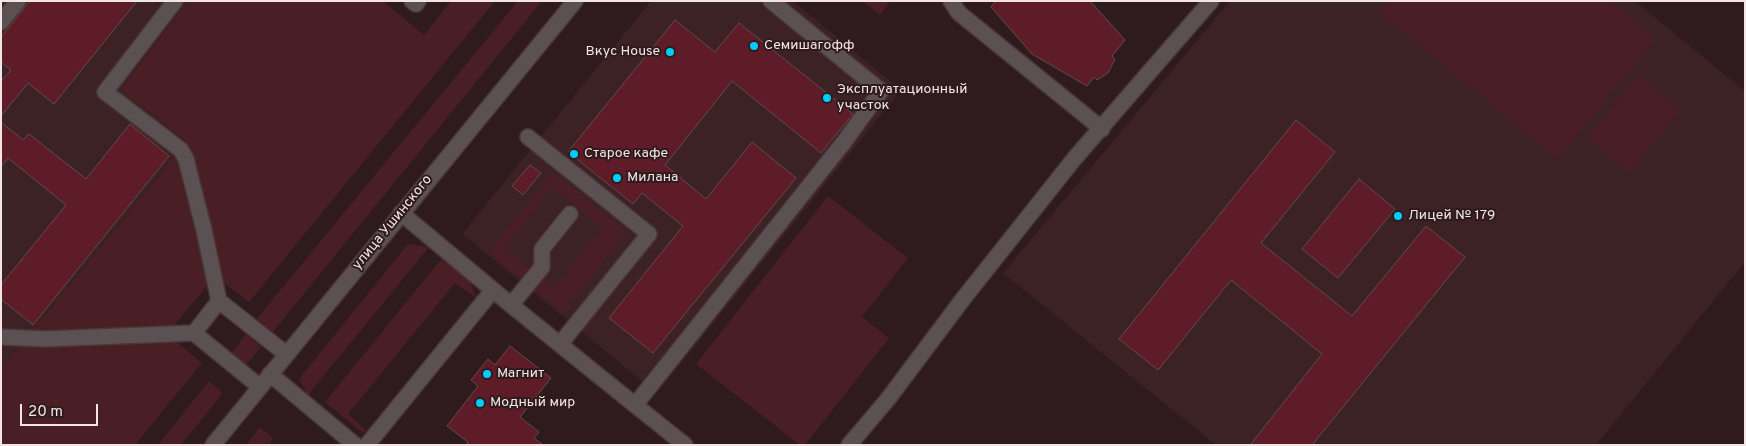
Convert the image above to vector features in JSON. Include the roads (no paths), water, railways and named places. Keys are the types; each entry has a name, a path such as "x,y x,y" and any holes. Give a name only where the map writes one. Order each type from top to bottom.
{"street":[{"path":"1,22 18,1"},
{"path":"175,1 105,92 181,150 186,159 204,230 219,301 286,354"},
{"path":"412,1 416,4 418,1"},
{"name":"улица Ушинского","path":"213,445 575,1"},
{"path":"634,405 844,142 881,91 771,1"},
{"path":"951,1 959,13 1102,129"},
{"path":"849,445 888,399 963,299 1074,159 1102,129 1211,1"},
{"path":"528,137 649,234 560,344"},
{"path":"401,213 511,305 685,445"},
{"path":"511,305 542,267 542,249 570,214"},
{"path":"367,445 493,290"},
{"path":"194,333 219,301"},
{"path":"1,337 45,339 194,333 260,387"},
{"path":"270,374 355,445"}],"place":[{"name":"Семишагофф","path":"754,46"},
{"name":"Вкус House","path":"670,52"},
{"name":"Эксплуатационный участок","path":"827,98"},
{"name":"Старое кафе","path":"574,154"},
{"name":"Милана","path":"617,178"},
{"name":"Лицей № 179","path":"1398,216"},
{"name":"Магнит","path":"487,374"},
{"name":"Модный мир","path":"480,403"}]}
